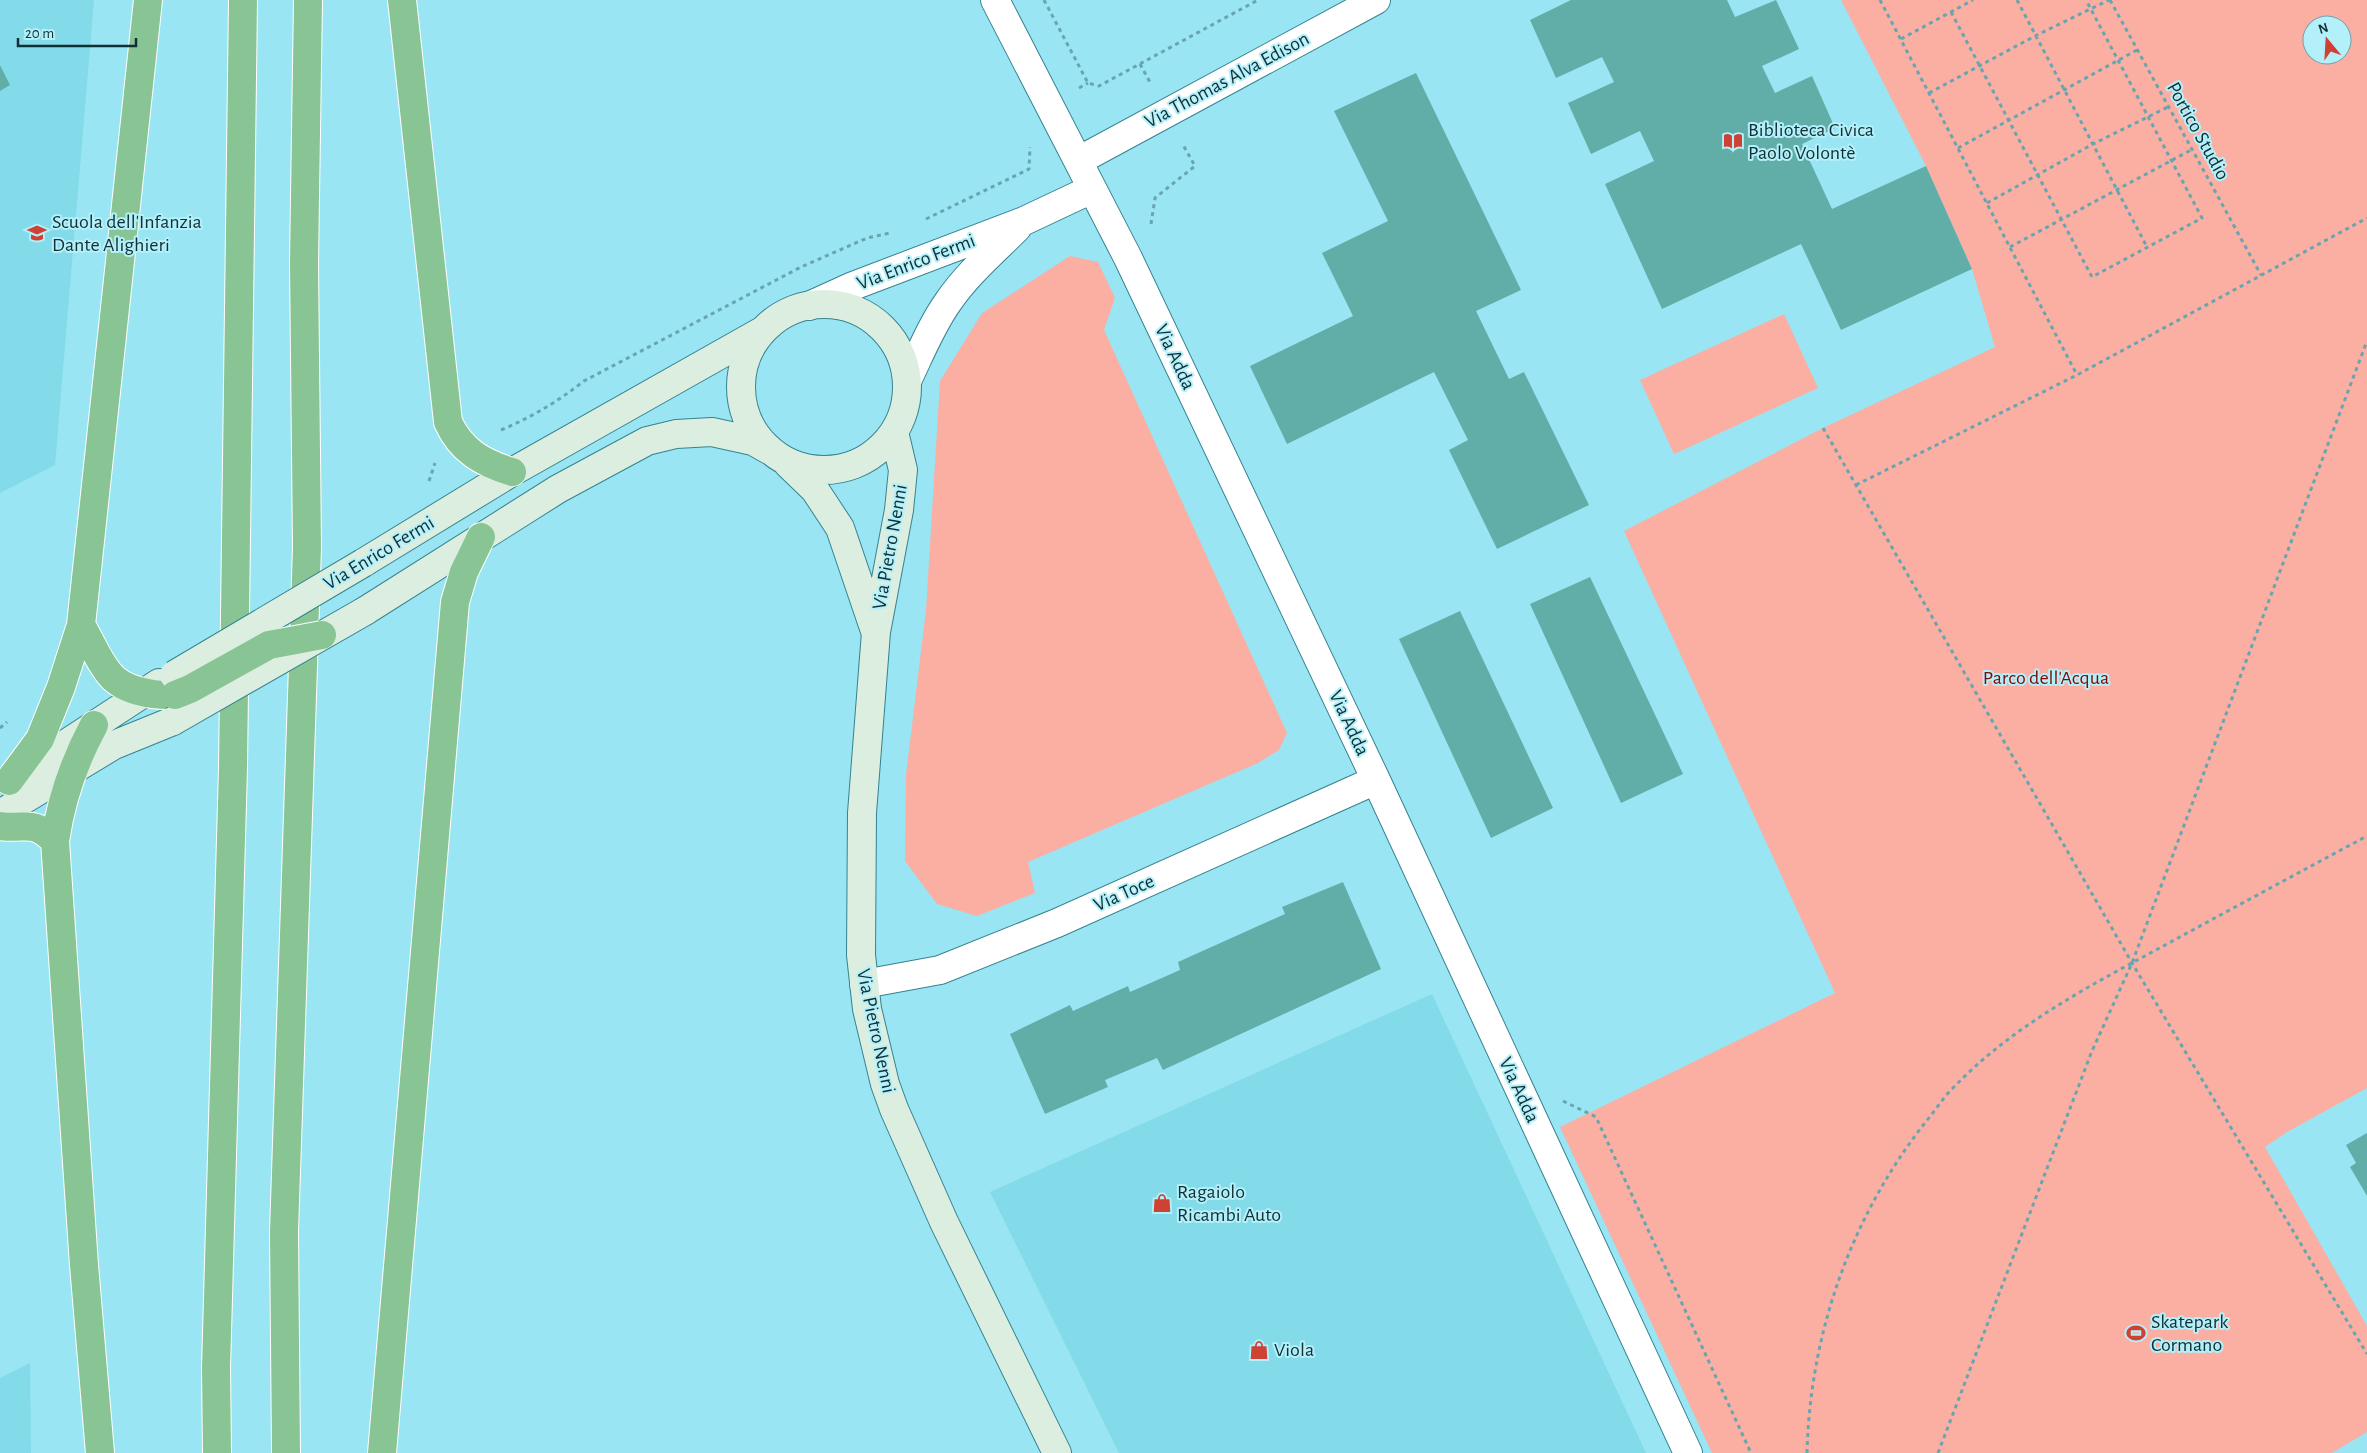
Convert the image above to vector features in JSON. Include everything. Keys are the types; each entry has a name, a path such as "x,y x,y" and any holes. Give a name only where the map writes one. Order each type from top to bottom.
{"highway":[{"path":"4,784 40,739 61,687 82,625 148,0"},
{"path":"217,1453 216,1368 233,768 243,0"},
{"path":"286,1453 284,1232 307,547 304,264 308,0"},
{"path":"402,0 448,422 459,442 473,456 490,465 512,472"},
{"path":"382,1453 455,602 464,572 481,537"},
{"path":"82,625 108,674 126,688 174,697 269,644 322,636"},
{"path":"94,725 72,770 58,818 55,841 84,1265 100,1453"},
{"path":"0,826 34,826 44,830 55,841"}],"street":[{"name":"Via Adda","path":"994,0 1132,267 1376,780 1688,1453"},
{"name":"Via Thomas Alva Edison","path":"1078,161 1376,0"},
{"name":"Via Enrico Fermi","path":"809,306 853,286 1024,221 1092,189"},
{"name":"Via Enrico Fermi","path":"907,381 932,328 949,300 976,269 1024,221"},
{"path":"829,305 849,308 867,316 882,328 895,344 903,362 907,381 904,407 894,432 881,448 864,460 846,467 825,470 805,468 777,455 758,438 749,424 741,391 746,357 765,329 778,318 809,306 829,305"},
{"name":"Via Enrico Fermi","path":"0,814 114,746 174,697 364,563 512,472 608,416 765,329"},
{"name":"Via Enrico Fermi","path":"322,636 558,489 646,441 685,433 712,432 753,441 777,455"},
{"name":"Via Pietro Nenni","path":"894,432 903,470 899,510 876,632 862,822 860,919 864,984 876,1047 894,1109 944,1222 1057,1453"},
{"name":"Via Pietro Nenni","path":"777,455 815,490 840,528 876,632"},
{"path":"4,784 144,692"},
{"name":"Via Toce","path":"864,984 940,970 1058,923 1376,780"}],"path":[{"path":"1044,0 1088,82 1099,86 1258,0"},
{"path":"1880,0 2077,375"},
{"path":"1900,39 1974,0"},
{"path":"2016,0 2148,247"},
{"path":"1951,12 2092,277 2202,218 2086,0"},
{"path":"1929,93 2036,36 2110,0"},
{"name":"Portico Studio","path":"2110,0 2260,275"},
{"path":"1958,148 2138,50"},
{"path":"1987,203 2093,144 2168,107"},
{"path":"2010,247 2191,150"},
{"path":"1856,485 2077,375 2367,218"},
{"path":"1938,1453 2092,1052 2132,963 2367,340"},
{"path":"1823,428 2132,963 2367,1354"},
{"path":"1807,1453 1808,1418 1815,1361 1843,1266 1869,1207 1909,1142 1955,1085 2005,1041 2060,1004 2367,836"},
{"path":"1596,1117 1751,1453"}],"shaded area":[{"name":"Scuola dell'Infanzia Dante Alighieri","path":"0,0 94,0 55,465 0,493"},
{"path":"1432,994 1646,1453 1119,1453 990,1192"},
{"path":"30,1363 31,1453 0,1453 0,1378"}],"green space":[{"name":"Parco dell'Acqua","path":"1841,0 2367,0 2367,1088 2287,1132 2265,1147 2367,1326 2367,1432 2332,1453 1712,1453 1560,1127 1835,993 1624,531 1823,428 1995,347 1972,269 1926,166"},
{"path":"1070,256 1098,262 1115,298 1104,330 1287,733 1279,750 1258,763 1028,862 1035,893 977,916 937,904 905,861 906,775 926,610 940,381 982,313"},
{"path":"1784,314 1818,388 1674,454 1640,380"}],"building":[{"path":"1571,0 1727,0 1735,17 1776,0 1799,49 1762,66 1775,93 1812,76 1835,128 1802,144 1832,209 1926,166 1972,269 1841,330 1801,244 1662,309 1605,184 1654,161 1640,131 1591,154 1568,103 1614,82 1602,57 1556,78 1530,20"},
{"path":"0,65 10,85 0,91"},
{"path":"1416,73 1521,290 1476,311 1509,379 1524,372 1589,505 1497,549 1449,450 1468,440 1434,372 1287,444 1250,366 1353,316 1322,253 1388,221 1334,111"},
{"path":"1590,577 1683,774 1621,803 1530,604"},
{"path":"1460,611 1553,808 1491,838 1399,639"},
{"path":"1343,882 1381,969 1163,1070 1157,1058 1105,1080 1108,1087 1045,1114 1010,1034 1070,1005 1073,1011 1128,986 1130,992 1180,970 1178,962 1285,914 1282,907"},
{"path":"2367,1133 2367,1196 2350,1167 2356,1163 2346,1145"}],"place":[{"name":"Biblioteca Civica Paolo Volontè","path":"1733,141"},
{"name":"Scuola dell'Infanzia Dante Alighieri","path":"37,233"},
{"name":"Ragaiolo Ricambi Auto","path":"1162,1203"},
{"name":"Skatepark Cormano","path":"2136,1333"},
{"name":"Viola","path":"1259,1350"}]}
